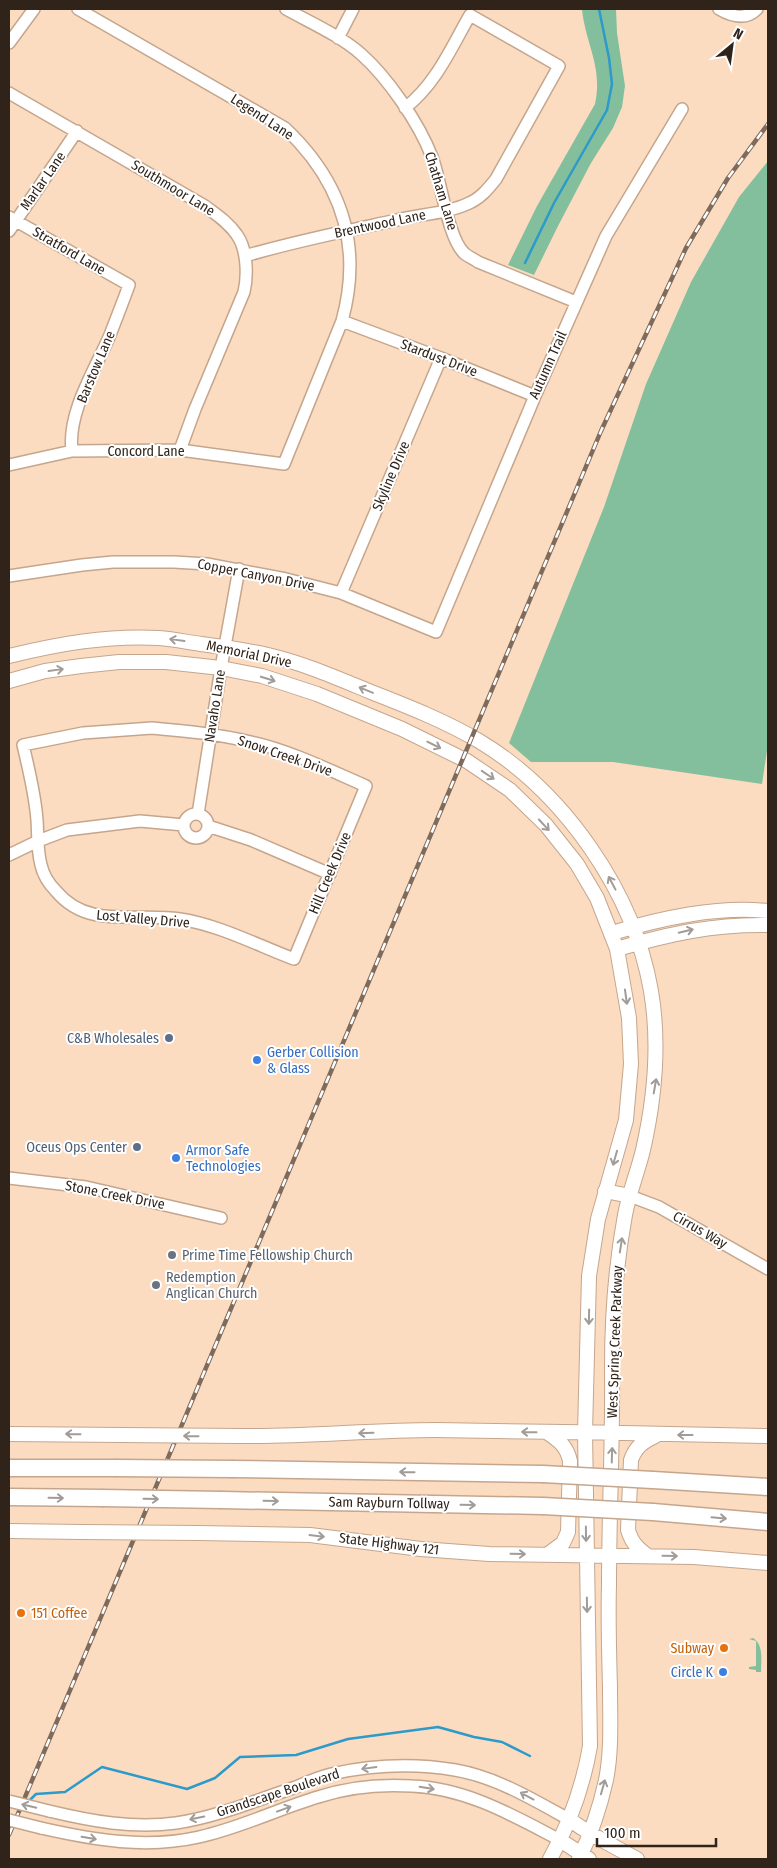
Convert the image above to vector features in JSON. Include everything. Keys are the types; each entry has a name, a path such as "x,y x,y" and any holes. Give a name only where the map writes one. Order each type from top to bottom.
{"highway":[{"path":"9,1457 70,1468"},
{"path":"9,1468 233,1469 543,1474 767,1486"},
{"name":"Sam Rayburn Tollway","path":"9,1497 543,1506 653,1512 768,1522"}],"main road":[{"name":"Memorial Drive","path":"9,656 78,641 119,638 161,638 225,647 268,655 324,672 412,708 476,739"},
{"name":"Memorial Drive","path":"9,680 45,671 119,662 166,662 221,668 262,676 317,694 402,729 466,760"},
{"name":"West Spring Creek Parkway","path":"476,739 499,754 538,786 565,814 594,852 613,884 639,943 651,990 657,1053 656,1079 643,1149 626,1211 616,1277 612,1354 609,1556 610,1725 606,1778 583,1858"},
{"name":"West Spring Creek Parkway","path":"466,760 510,790 546,825 577,864 597,898 612,933 617,949 629,1018 631,1064 626,1120 598,1219 589,1276 585,1432 590,1746 577,1802 550,1859"},
{"path":"612,933 632,927 704,913 744,909 768,911"},
{"path":"617,949 699,928 737,924 768,925"},
{"path":"605,1191 630,1196"},
{"path":"9,1434 277,1436 434,1430 768,1436"},
{"path":"547,1555 563,1543 568,1532 570,1461 568,1450 561,1441 548,1433"},
{"path":"648,1556 638,1549 632,1541 628,1530 631,1460 634,1450 641,1443 656,1435"},
{"name":"State Highway 121","path":"9,1531 310,1535 421,1549 489,1554 694,1557 768,1562"},
{"path":"570,1820 591,1834 637,1859"},
{"path":"560,1840 583,1858"}],"street":[{"path":"9,43 34,9"},
{"name":"Legend Lane","path":"78,9 285,128 323,171 340,206 352,268 349,299 342,321 284,464"},
{"name":"Chatham Lane","path":"286,9 338,38 360,54 382,74 405,108 432,157 455,239 464,253 478,262 576,302"},
{"path":"338,38 353,9"},
{"path":"719,9 729,15 738,17 750,15 757,9"},
{"name":"Brentwood Lane","path":"245,256 296,242 399,219 447,211 468,204 484,194 496,179 560,66 470,15 431,82 417,99 405,108"},
{"name":"Southmoor Lane","path":"9,93 205,206 224,220 238,236 245,256 246,282 244,292 180,450"},
{"name":"Autumn Trail","path":"436,632 535,396 606,236 682,110"},
{"name":"Marlar Lane","path":"9,231 12,219 77,131"},
{"name":"Stratford Lane","path":"12,219 129,285"},
{"name":"Barstow Lane","path":"72,451 70,437 79,406 129,285"},
{"name":"Stardust Drive","path":"342,321 442,358 535,396"},
{"name":"Skyline Drive","path":"341,593 442,358"},
{"name":"Concord Lane","path":"9,465 72,451 180,450 284,464"},
{"name":"Copper Canyon Drive","path":"9,576 82,565 133,562 200,563 239,569 341,593 436,632"},
{"name":"Navaho Lane","path":"198,814 239,569"},
{"name":"Snow Creek Drive","path":"23,745 83,733 152,728 212,733 254,742 303,759 366,786"},
{"name":"Lost Valley Drive","path":"23,745 32,780 41,866 50,885 65,902 87,913 109,918 147,916 180,919 211,927 294,959"},
{"name":"Hill Creek Drive","path":"294,959 366,786"},
{"path":"198,814 206,818 208,826 205,835 197,839 191,838 186,834 184,825 190,815 198,814"},
{"path":"9,855 38,841 68,830 140,821 184,825"},
{"path":"208,826 251,840 330,874"},
{"name":"Stone Creek Drive","path":"9,1178 86,1187 221,1218"},
{"name":"Cirrus Way","path":"630,1196 659,1207 768,1269"},
{"name":"Grandscape Boulevard","path":"9,1801 88,1820 117,1824 176,1823 231,1809 323,1777 369,1767 399,1765 457,1770 511,1788 570,1820"},
{"path":"323,1777 326,1795"},
{"name":"Grandscape Boulevard","path":"9,1820 113,1842 170,1842 227,1830 326,1795 356,1788 414,1786 443,1790 471,1797 498,1808 560,1840"}],"green space":[{"path":"579,9 616,9 617,33 625,86 622,107 613,128 591,163 534,275 508,265 537,206 595,104 597,79 595,67 582,10"},
{"path":"768,161 768,744 762,784 613,762 531,762 509,743 604,507 646,384 691,282 739,197"},
{"path":"753,1638 757,1641 760,1649 761,1672 749,1669 749,1667 756,1666 756,1641 749,1639"}],"waterway":[{"path":"525,263 554,203 607,110 612,84 599,9"},
{"path":"28,1802 36,1794 65,1792 102,1767 187,1789 215,1778 240,1757 296,1755 348,1739 438,1727 474,1737 502,1742 530,1756"}],"railway":[{"path":"9,1835 601,431 686,248 728,178 768,124"}],"place":[{"name":"C&B Wholesales","path":"169,1038"},
{"name":"Gerber Collision & Glass","path":"257,1060"},
{"name":"Oceus Ops Center","path":"137,1147"},
{"name":"Armor Safe Technologies","path":"176,1158"},
{"name":"Prime Time Fellowship Church","path":"172,1255"},
{"name":"Redemption Anglican Church","path":"156,1285"},
{"name":"151 Coffee","path":"21,1613"},
{"name":"Subway","path":"724,1648"},
{"name":"Circle K","path":"723,1672"}]}
